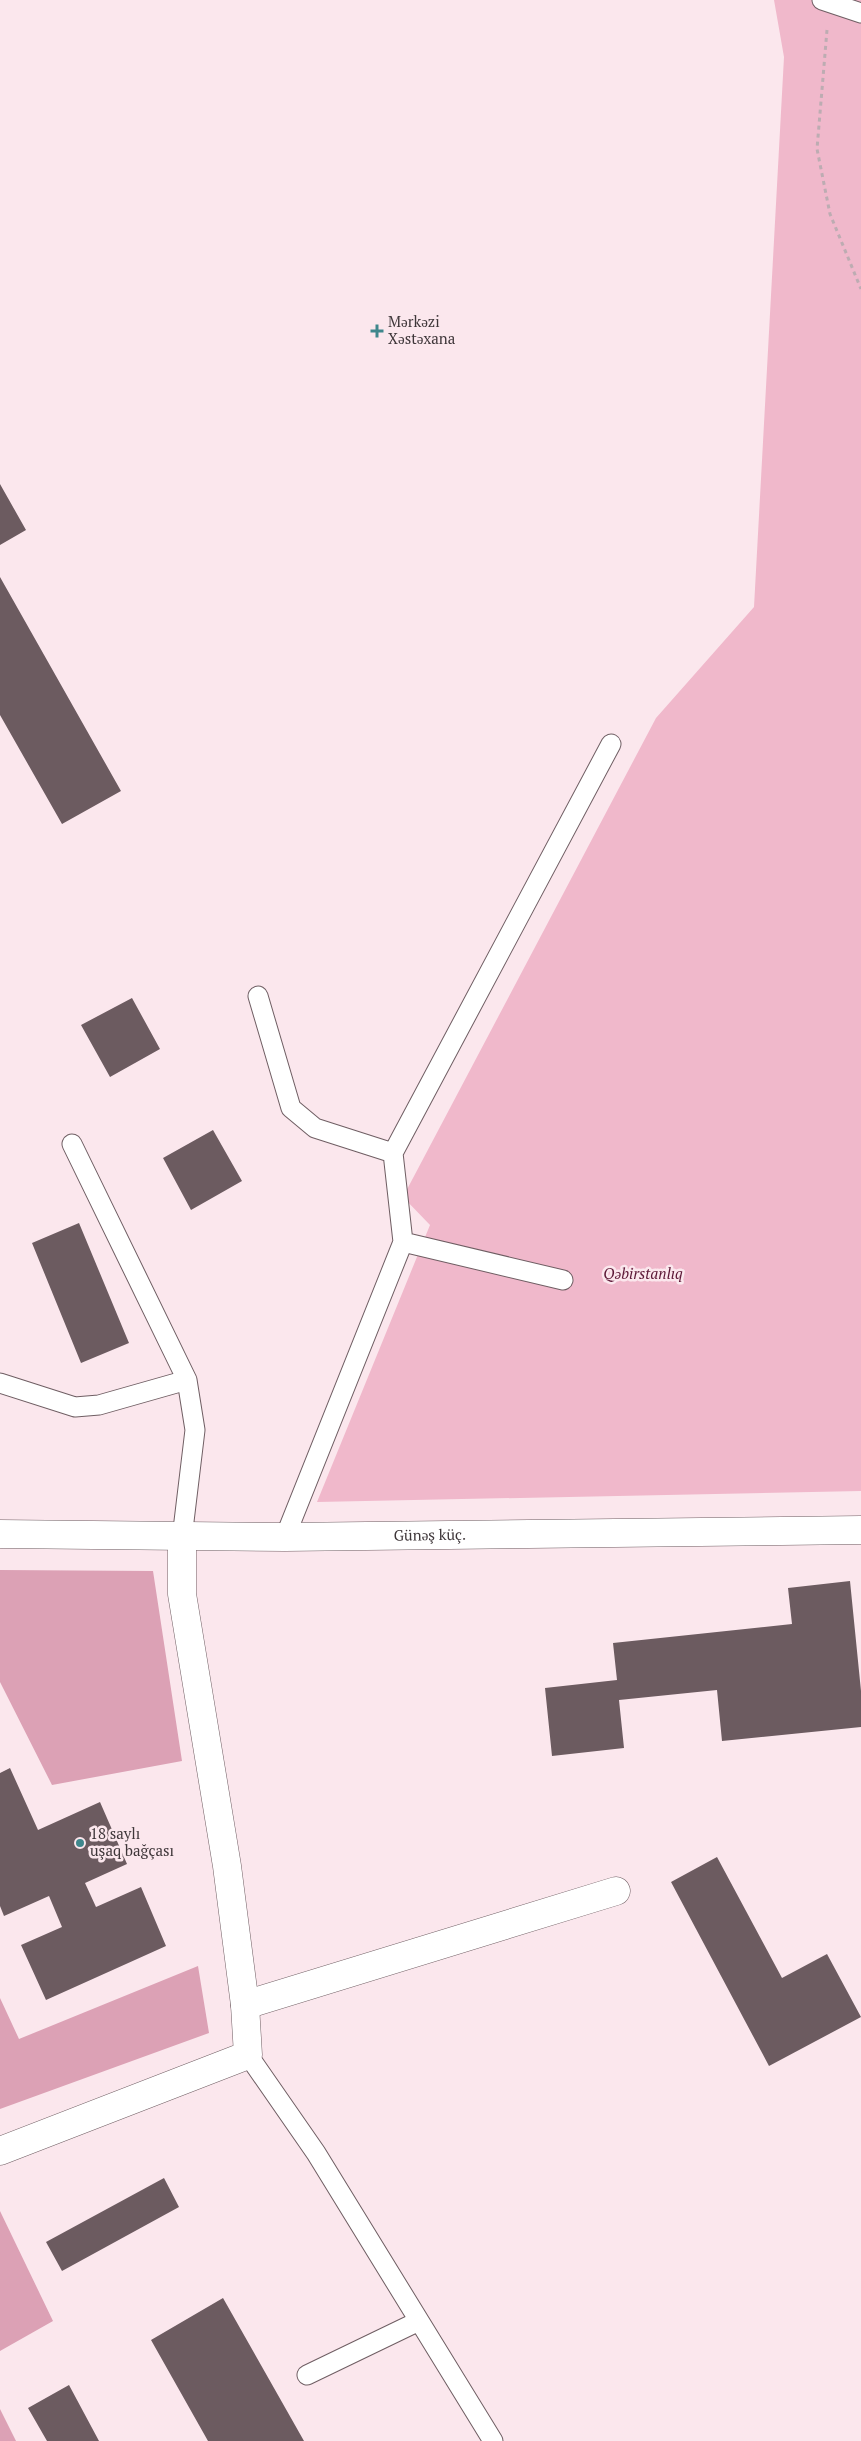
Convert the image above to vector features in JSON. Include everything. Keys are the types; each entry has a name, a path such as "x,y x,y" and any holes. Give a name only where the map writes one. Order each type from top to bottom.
{"street":[{"name":"Günəş küç.","path":"0,1534 182,1538 861,1530"},
{"path":"0,2151 248,2055 245,2005 227,1866 182,1594 182,1538"},
{"path":"245,2005 616,1891"}],"lane":[{"path":"826,1 861,13"},
{"path":"285,1537 403,1242 393,1153 611,744"},
{"path":"258,996 291,1108 315,1128 393,1153"},
{"path":"72,1144 187,1380 195,1430 182,1538"},
{"path":"403,1242 563,1280"},
{"path":"0,1383 75,1407 99,1405 187,1380"},
{"path":"248,2055 316,2153 493,2441"},
{"path":"307,2375 419,2321"}],"path":[{"path":"826,1 817,149 830,214 861,288"}],"green space":[{"name":"Qəbirstanlıq","path":"774,0 861,0 861,1491 317,1502 430,1225 403,1197 656,718 754,607 784,57"}],"shaded area":[{"path":"0,1570 153,1571 182,1761 52,1785 0,1682"},
{"path":"198,1966 209,2033 0,2109 0,1998 19,2039"},
{"path":"0,2211 53,2321 0,2351"},
{"path":"0,2409 16,2441 0,2441"}],"building":[{"path":"0,484 26,530 0,545"},
{"path":"0,577 121,791 62,824 0,715"},
{"path":"132,998 160,1049 110,1077 81,1025"},
{"path":"213,1130 242,1181 191,1210 163,1158"},
{"path":"79,1223 129,1343 81,1363 32,1243"},
{"path":"850,1581 861,1691 861,1727 722,1741 717,1690 619,1700 624,1748 552,1756 545,1688 617,1680 613,1643 792,1624 788,1588"},
{"path":"10,1768 38,1830 100,1802 127,1864 85,1883 96,1907 141,1887 166,1946 46,2000 21,1945 62,1927 49,1896 4,1916 0,1906 0,1773"},
{"path":"717,1857 782,1978 827,1954 861,2017 769,2066 671,1882"},
{"path":"164,2178 179,2207 62,2271 46,2242"},
{"path":"223,2298 304,2441 208,2441 151,2340"},
{"path":"69,2385 99,2441 47,2441 28,2408"}],"place":[{"name":"Mərkəzi Xəstəxana","path":"377,331"},
{"name":"18 saylı uşaq bağçası","path":"80,1843"}]}
